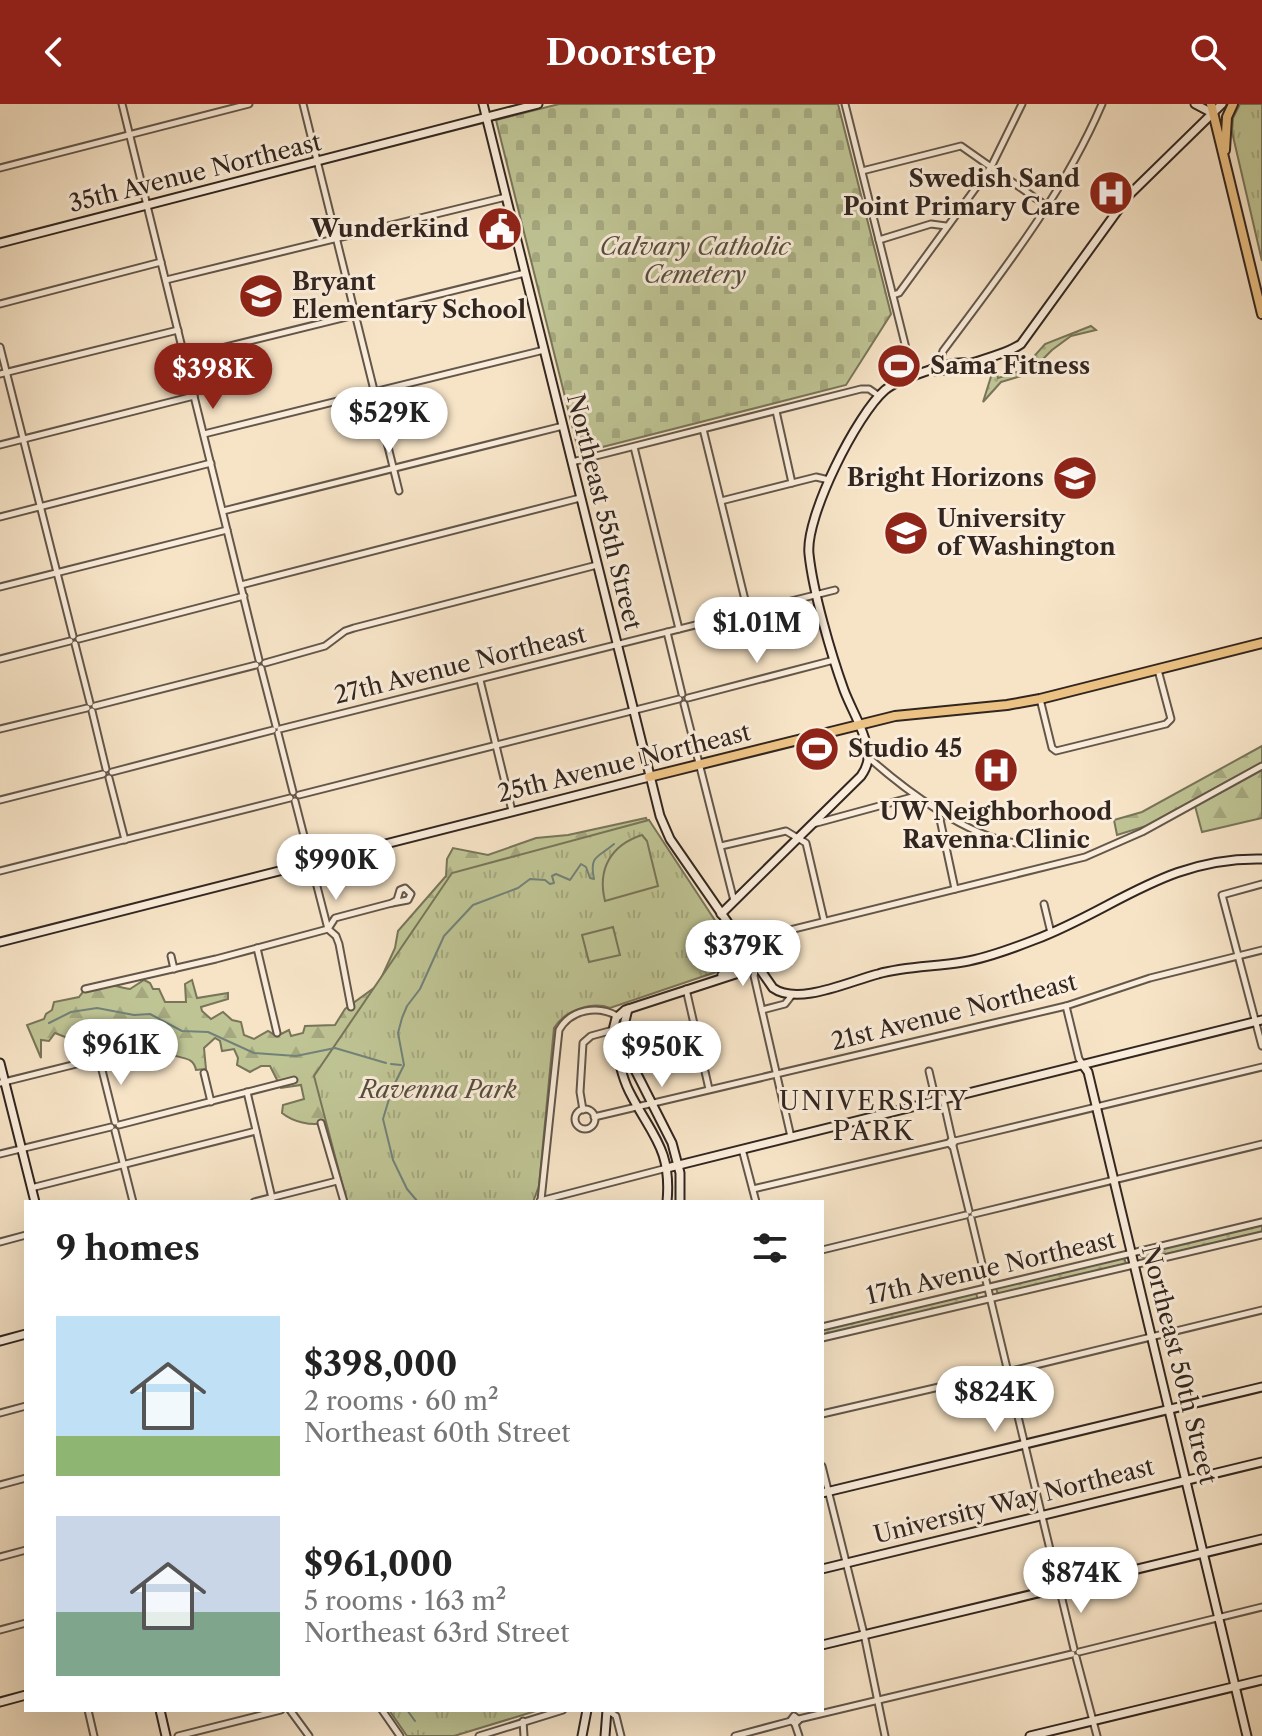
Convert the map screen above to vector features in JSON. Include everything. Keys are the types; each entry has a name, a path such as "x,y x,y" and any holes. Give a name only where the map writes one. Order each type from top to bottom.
{"main road":[{"name":"Northeast 55th Street","path":"483,104 649,777 666,831 773,988 792,995"},
{"name":"35th Avenue Northeast","path":"0,243 538,104"},
{"path":"1195,104 1212,108"},
{"path":"721,914 861,776 868,757 835,660 808,543 810,529 829,480 853,434 879,396 898,382 1005,353 1023,342 1121,205 1212,108 1222,104"},
{"path":"1225,163 1227,117 1233,104"},
{"path":"1212,108 1262,314"},
{"name":"25th Avenue Northeast","path":"0,942 859,724 918,712 1007,705 1040,699 1262,643"},
{"path":"792,995 905,967 963,962 1051,933 1151,881 1174,873 1213,864 1262,859"},
{"path":"718,978 750,956"},
{"path":"667,1200 667,1168 656,1135 624,1078 613,1030 617,1016 629,1009 756,965"},
{"path":"629,1009 624,1025 635,1070 639,1083 668,1132 679,1165 680,1200"},
{"path":"667,1168 1259,1021"},
{"path":"0,1063 2,1083 34,1200"},
{"name":"Northeast 50th Street","path":"1083,1065 1088,1072 1247,1736"},
{"path":"0,1341 24,1335"},
{"path":"825,1492 1262,1387"},
{"name":"University Way Northeast","path":"824,1568 1262,1462"},
{"path":"824,1644 1262,1539"},
{"path":"1030,1736 1262,1680"},
{"path":"0,1702 24,1696"},
{"path":"160,1712 166,1736"},
{"path":"582,1736 587,1712"},
{"path":"605,1736 607,1712"}],"street":[{"path":"122,104 260,664 328,929 339,944 351,1007"},
{"path":"0,168 249,104"},
{"path":"303,104 399,491"},
{"path":"845,104 913,377"},
{"path":"893,295 899,293 991,167 1022,104"},
{"path":"939,370 943,351 1048,207 1102,104"},
{"path":"862,171 961,146 1048,207"},
{"path":"166,280 506,197"},
{"path":"879,240 926,224 946,226"},
{"path":"0,304 161,262"},
{"path":"185,357 525,273"},
{"path":"3,373 178,330"},
{"path":"0,347 3,373 24,439 125,840"},
{"path":"204,434 544,350"},
{"path":"572,462 864,389 879,396"},
{"path":"0,445 194,396"},
{"path":"776,411 792,483"},
{"path":"223,511 563,426"},
{"path":"703,429 748,612"},
{"path":"634,447 679,629"},
{"path":"0,517 211,463"},
{"path":"721,501 816,477 829,480"},
{"path":"241,585 580,498"},
{"path":"0,587 227,530"},
{"path":"0,729 260,664 325,646 354,628 597,565"},
{"name":"27th Avenue Northeast","path":"0,800 835,590"},
{"path":"0,659 244,596"},
{"path":"667,632 734,902"},
{"path":"0,871 835,660"},
{"path":"1040,699 1054,750 1168,723 1171,720 1158,669"},
{"path":"480,679 512,811"},
{"path":"868,757 938,810 1004,841 1016,843"},
{"path":"740,942 1085,857 1142,832 1262,766"},
{"path":"813,824 916,796"},
{"path":"938,810 955,889"},
{"path":"721,846 786,831 799,838 807,847 824,920"},
{"path":"1262,884 1222,895 1259,1021 1262,1046"},
{"path":"85,989 328,929 335,918 392,903"},
{"path":"1044,904 1051,933"},
{"path":"257,948 277,1033"},
{"name":"21st Avenue Northeast","path":"594,1117 1066,1006 1150,978 1262,950"},
{"path":"171,956 174,969"},
{"path":"756,965 754,976 791,1137"},
{"path":"686,989 709,1089"},
{"path":"762,1010 785,1004 792,995"},
{"name":"Northeast 50th Street","path":"1066,1006 1083,1065"},
{"path":"539,1200 559,1030 573,1015 599,1009 617,1016"},
{"path":"583,1110 580,1092 583,1043 591,1036 613,1030"},
{"path":"2,1083 149,1046"},
{"path":"99,1058 132,1200"},
{"path":"753,1189 1262,1067"},
{"path":"929,1071 952,1142 1097,1736"},
{"path":"204,1073 211,1102"},
{"path":"0,1154 294,1080"},
{"path":"247,1092 272,1198"},
{"path":"583,1110 590,1111 594,1117 592,1126 586,1129 580,1128 576,1122 576,1116 583,1110"},
{"path":"321,1123 343,1200"},
{"path":"31,1188 256,1131"},
{"path":"824,1250 1262,1144"},
{"path":"742,1149 756,1200"},
{"path":"543,1200 667,1168"},
{"path":"263,1200 337,1181"},
{"name":"17th Avenue Northeast","path":"824,1327 1262,1222"},
{"name":"17th Avenue Northeast","path":"824,1338 1262,1235"},
{"path":"0,1242 24,1236"},
{"path":"824,1414 1262,1310"},
{"path":"0,1413 24,1407"},
{"path":"0,1485 24,1479"},
{"path":"825,1492 864,1634 885,1736"},
{"path":"0,1557 24,1551"},
{"path":"824,1711 1262,1607"},
{"path":"0,1630 24,1624"},
{"path":"88,1712 94,1736"},
{"path":"178,1736 273,1712"},
{"path":"291,1712 309,1736"},
{"path":"383,1712 400,1736"},
{"path":"479,1736 556,1712"},
{"path":"610,1712 616,1716 621,1736"},
{"path":"735,1736 822,1712"},
{"path":"794,1718 799,1736"},
{"path":"523,1721 524,1736"}],"green space":[{"name":"Calvary Catholic Cemetery","path":"559,104 838,104 891,314 846,385 579,453 496,120"},
{"path":"1240,104 1262,104 1262,261 1232,132 1233,118"},
{"path":"1091,326 1096,330 1071,336 1028,374 1001,382 983,402 995,364 998,378 1021,371 1045,344"},
{"path":"1262,746 1262,763 1146,826 1117,835 1114,820 1142,812"},
{"path":"1262,768 1262,818 1202,832 1195,806"},
{"name":"Ravenna Park","path":"646,818 651,829 579,991 555,1024 535,1131 503,1200 348,1200 338,1179 324,1123 302,1122 282,1113 283,1105 304,1099 301,1085 281,1088 270,1066 261,1066 250,1072 237,1065 234,1049 222,1051 220,1041 215,1038 204,1048 206,1069 196,1070 189,1060 169,1053 156,1055 139,1041 124,1040 122,1031 113,1023 95,1033 99,1043 96,1045 90,1034 65,1037 55,1033 49,1041 41,1040 41,1058 27,1025 44,1019 54,1002 79,997 96,983 130,989 144,980 153,989 159,989 165,1002 186,1002 185,984 192,980 197,998 228,993 228,999 201,1007 202,1011 211,1019 223,1012 232,1020 241,1022 244,1035 254,1039 268,1031 277,1036 289,1030 291,1036 303,1033 305,1026 335,1025 345,1009 378,985 395,948 398,931 446,876 447,859 453,848 488,855 536,838 568,835"},
{"name":"Ravenna Park","path":"649,820 739,957 716,972 610,1008 595,1006 579,1009 559,1022 554,1028 539,1186 534,1200 346,1200 314,1076 452,873"},
{"path":"642,835 647,841 658,886 605,901 603,879 609,860 622,845"},
{"path":"613,927 620,955 589,962 582,935"},
{"path":"1262,1224 1262,1232 1145,1259 1141,1256 1143,1252"},
{"path":"1124,1257 1126,1264 998,1295 996,1288"},
{"path":"976,1293 978,1300 824,1338 824,1330"},
{"path":"390,1712 532,1712 454,1736 407,1736"}],"waterway":[{"path":"416,1200 407,1189 393,1160 383,1119 392,1089 404,1065 398,1033 402,1018 420,989 444,936 473,905 518,888 530,879 545,880 550,884 554,883 552,876 556,874 570,880 581,864 594,879 594,861 614,844"},
{"path":"49,1023 71,1012 97,1008 134,1015 150,1014 182,1031 208,1032 254,1053 296,1056 335,1048 386,1063"},
{"path":"391,1064 401,1065"},
{"path":"408,1712 415,1721"}],"place":[{"name":"Swedish Sand Point Primary Care","path":"1111,193"},
{"name":"Wunderkind","path":"500,229"},
{"name":"Bryant Elementary School","path":"261,296"},
{"name":"Sama Fitness","path":"899,366"},
{"name":"Bright Horizons","path":"1075,478"},
{"name":"University of Washington","path":"906,533"},
{"name":"Studio 45","path":"817,749"},
{"name":"UW Neighborhood Ravenna Clinic","path":"996,770"}],"district":[{"name":"UNIVERSITY PARK","path":"874,1116"}]}
